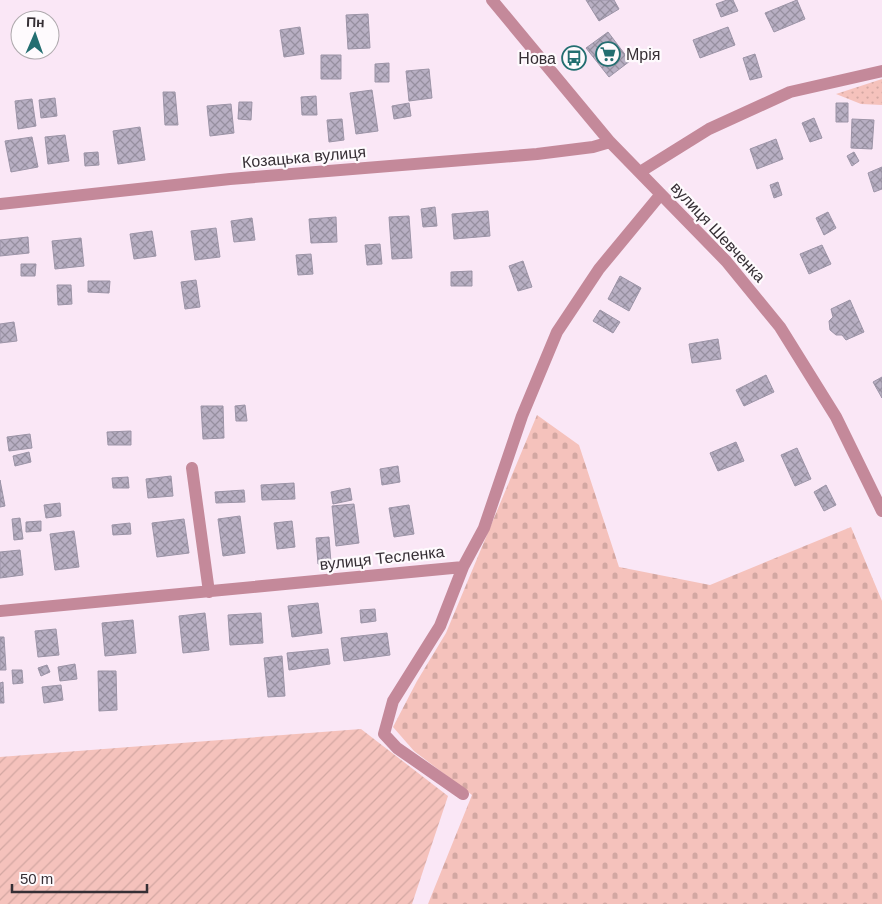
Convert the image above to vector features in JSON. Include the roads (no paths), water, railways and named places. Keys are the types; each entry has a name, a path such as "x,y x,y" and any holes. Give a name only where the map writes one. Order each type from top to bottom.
{"street":[{"name":"вулиця Шевченка","path":"492,0 610,142 726,261 780,327 836,417 882,512"},
{"path":"640,172 709,129 790,92 882,71"},
{"name":"Козацька вулиця","path":"0,204 230,179 537,154 610,142"},
{"name":"вулиця Тесленка","path":"0,611 463,567 484,528 522,416 557,332 599,269 661,194"},
{"path":"192,468 209,592"},
{"path":"463,567 440,626 393,701 384,734 397,748 463,794"}],"place":[{"name":"Мрія","path":"608,54"},
{"name":"Нова","path":"574,58"}]}
